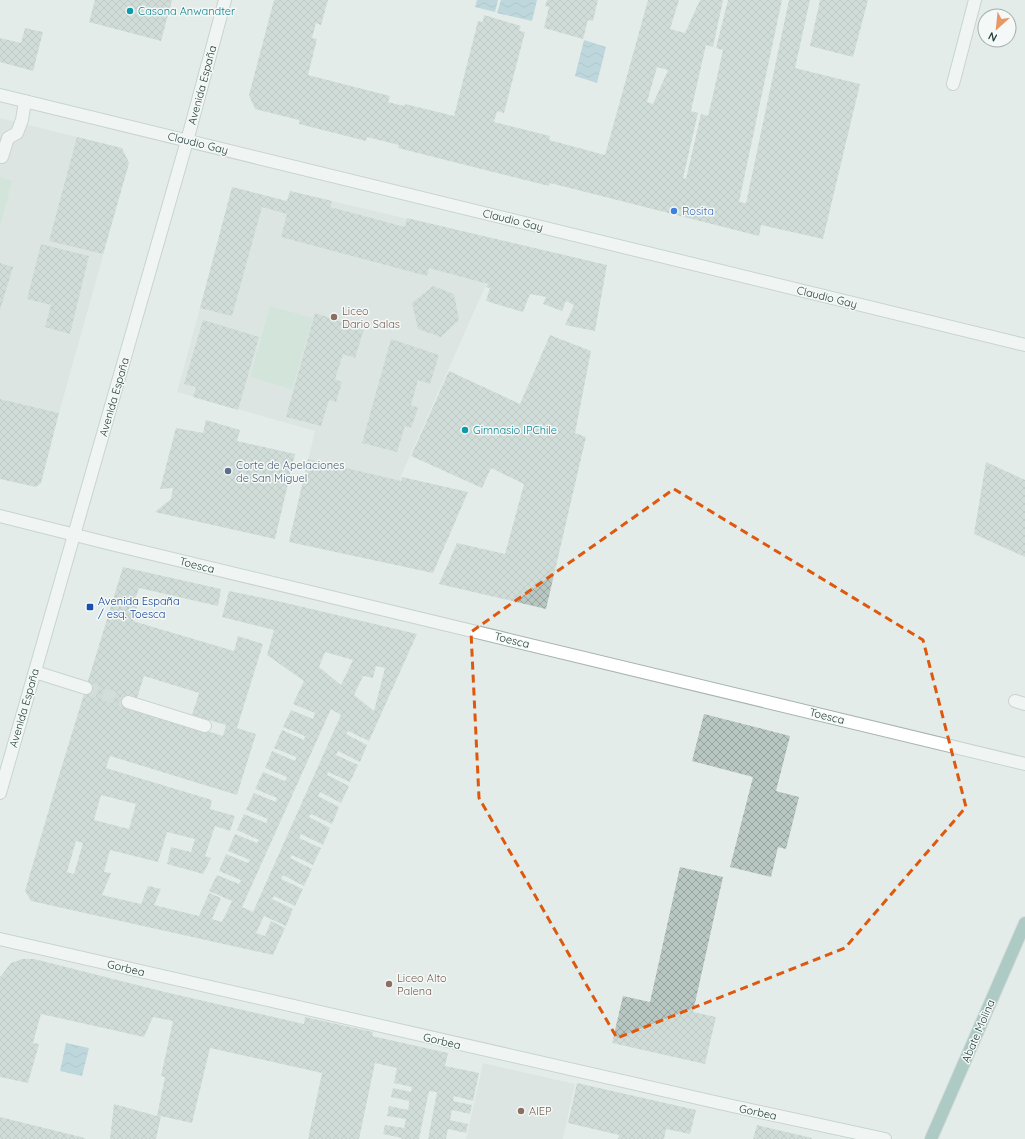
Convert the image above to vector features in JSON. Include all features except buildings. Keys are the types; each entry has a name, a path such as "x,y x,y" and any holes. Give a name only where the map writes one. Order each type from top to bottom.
{"main road":[{"name":"Abate Molina","path":"932,1139 1025,922"}],"street":[{"name":"Avenida España","path":"0,793 187,141 225,0"},
{"path":"953,84 975,0"},
{"name":"Claudio Gay","path":"0,95 1025,346"},
{"path":"2,157 8,138 17,133 26,102"},
{"name":"Toesca","path":"0,516 1025,764"},
{"path":"35,672 86,688"},
{"path":"128,702 205,726"},
{"name":"Gorbea","path":"0,939 728,1105 885,1139"}],"highlighted area":[{"path":"674,489 923,640 966,807 845,948 617,1038 479,798 471,632"}],"shaded area":[{"path":"0,118 122,148 129,163 59,413 0,399"},
{"name":"Liceo Dario Salas","path":"233,187 287,202 290,191 505,242 401,476 382,561 289,541 315,431 177,392"},
{"name":"AIEP","path":"483,1063 575,1084 563,1139 466,1139"}],"green space":[{"path":"0,177 12,181 0,227"},
{"path":"270,306 313,318 292,389 250,377"}],"water":[{"path":"477,0 498,0 495,12 475,7"},
{"path":"501,0 537,0 532,21 497,13"},
{"path":"584,40 606,47 597,83 575,76"},
{"path":"66,1043 89,1048 82,1076 60,1071"}],"tunnel":[{"path":"86,688 128,702"}],"place":[{"name":"Casona Anwandter","path":"130,11"},
{"name":"Rosita","path":"674,211"},
{"name":"Liceo Dario Salas","path":"334,317"},
{"name":"Gimnasio IPChile","path":"465,430"},
{"name":"Corte de Apelaciones de San Miguel","path":"228,471"},
{"name":"Avenida España / esq. Toesca","path":"90,607"},
{"name":"Liceo Alto Palena","path":"389,984"},
{"name":"AIEP","path":"521,1111"}]}
